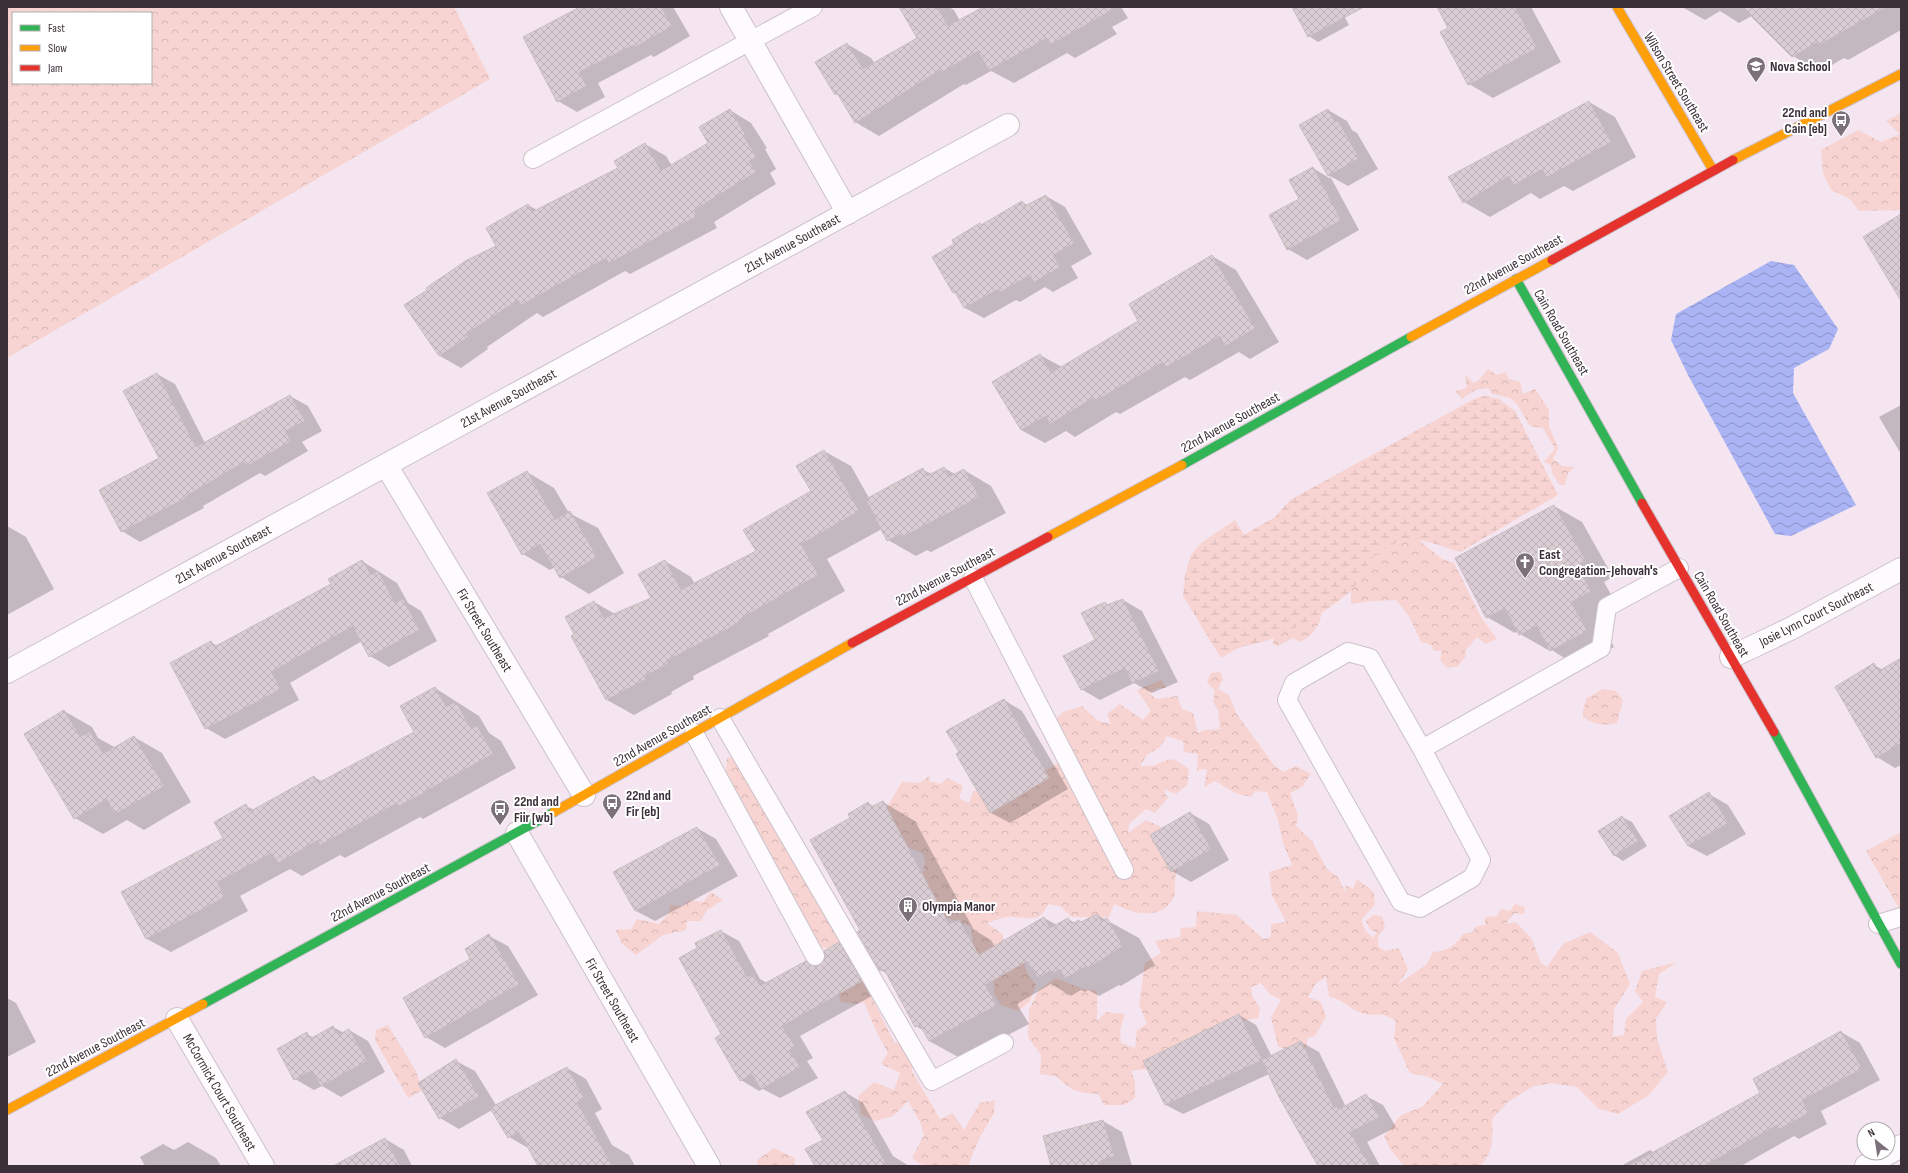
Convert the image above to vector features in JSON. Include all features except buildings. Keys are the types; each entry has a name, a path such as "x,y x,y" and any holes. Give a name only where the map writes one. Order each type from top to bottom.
{"street":[{"path":"731,7 848,212"},
{"name":"Wilson Street Southeast","path":"1617,7 1714,170"},
{"name":"22nd Avenue Southeast","path":"7,1110 518,833 881,627 1154,480 1714,170 1901,74"},
{"name":"21st Avenue Southeast","path":"7,672 1008,125"},
{"name":"Cain Road Southeast","path":"1516,279 1679,568 1775,734 1901,964"},
{"name":"Fir Street Southeast","path":"386,465 584,795"},
{"name":"Josie Lynn Court Southeast","path":"1731,657 1792,628 1901,570"},
{"name":"Fir Street Southeast","path":"518,833 709,1166"},
{"name":"McCormick Court Southeast","path":"177,1019 263,1166"},
{"path":"1866,1166 1901,1146"}],"lane":[{"path":"533,159 813,7"},
{"path":"1422,749 1601,648 1607,607 1679,568"},
{"path":"973,578 1124,870"},
{"path":"1348,652 1370,658 1422,749 1481,860 1472,878 1420,908 1401,902 1287,700 1294,683 1348,652"},
{"path":"720,718 932,1081 1004,1043"},
{"path":"694,733 815,956"},
{"path":"1878,924 1901,917"}],"green space":[{"path":"7,7 454,7 490,79 7,358"},
{"path":"1901,113 1901,210 1859,211 1850,199 1831,190 1823,173 1821,150 1858,130 1881,142 1900,134 1886,121"},
{"path":"1488,369 1497,375 1506,372 1509,379 1520,382 1523,394 1535,389 1549,410 1549,426 1558,448 1553,459 1562,466 1575,467 1568,473 1565,485 1560,485 1552,473 1551,465 1544,462 1555,449 1543,428 1530,426 1517,404 1510,398 1493,394 1488,388 1475,390 1462,399 1455,391 1467,388 1465,375 1474,383 1480,379"},
{"path":"1484,396 1499,399 1515,411 1558,495 1460,552 1420,540 1404,541 1387,547 1375,555 1351,591 1320,614 1280,635 1263,642 1237,649 1221,658 1183,596 1185,575 1191,555 1201,543 1235,520 1244,535 1275,517 1290,500 1476,398"},
{"path":"1415,537 1442,559 1454,563 1481,617 1497,639 1485,644 1477,637 1465,651 1466,656 1458,666 1447,668 1440,660 1442,651 1434,651 1431,645 1421,642 1409,616 1396,600 1351,604 1351,584 1378,545"},
{"path":"1322,611 1318,625 1305,640 1300,642 1293,638 1278,646 1273,644 1274,632"},
{"path":"1220,672 1223,679 1218,689 1229,695 1236,713 1274,765 1283,772 1296,766 1311,774 1302,787 1290,793 1298,816 1296,826 1312,841 1327,869 1338,877 1346,894 1345,885 1353,889 1357,879 1374,892 1375,904 1361,920 1365,930 1373,938 1377,933 1370,929 1366,921 1373,915 1382,916 1385,928 1378,936 1378,947 1385,951 1399,948 1408,970 1397,985 1427,964 1433,952 1450,947 1457,942 1463,934 1473,932 1475,927 1485,925 1485,917 1497,916 1501,909 1510,911 1515,904 1525,907 1524,914 1514,913 1506,924 1516,922 1532,939 1541,963 1547,967 1563,944 1590,932 1618,953 1630,984 1614,1009 1613,1037 1624,1035 1626,1019 1643,1002 1635,991 1642,971 1677,962 1659,974 1655,997 1667,1002 1656,1019 1657,1039 1668,1072 1649,1095 1618,1114 1599,1109 1577,1087 1551,1083 1532,1087 1508,1102 1492,1119 1492,1144 1488,1156 1480,1166 1404,1166 1390,1149 1384,1136 1401,1115 1422,1107 1443,1084 1429,1077 1410,1073 1394,1038 1396,1021 1383,1015 1361,1013 1339,1000 1329,997 1326,977 1316,983 1308,997 1321,1002 1326,1017 1315,1036 1307,1038 1307,1046 1303,1049 1289,1051 1278,1046 1271,1017 1281,1000 1270,994 1261,983 1251,987 1252,996 1260,1008 1258,1018 1236,1022 1155,1068 1131,1071 1135,1081 1135,1098 1124,1105 1104,1105 1098,1094 1073,1090 1055,1076 1040,1074 1041,1055 1028,1037 1029,1010 1038,991 1056,978 1083,989 1097,991 1097,1021 1106,1012 1125,1014 1120,1030 1121,1043 1135,1048 1137,1030 1147,1024 1139,1004 1145,963 1161,953 1155,941 1180,937 1181,928 1196,927 1197,911 1237,915 1263,939 1271,937 1271,924 1286,922 1272,895 1269,872 1292,865 1283,843 1278,820 1267,792 1255,791 1251,797 1235,793 1215,781 1204,787 1207,769 1197,770 1198,754 1184,752 1183,741 1167,736 1160,747 1147,755 1140,766 1153,766 1164,761 1174,759 1189,769 1187,785 1176,794 1163,789 1168,798 1155,813 1146,809 1129,824 1128,833 1146,820 1166,829 1185,846 1176,875 1174,897 1169,905 1162,910 1155,912 1138,913 1114,904 1109,917 1072,917 1060,906 1048,904 1044,911 1036,918 1006,917 987,923 1002,934 1006,948 1023,957 1027,973 1036,985 1030,1001 1018,1011 1001,1005 994,994 994,982 973,944 971,927 932,912 921,882 925,861 922,853 904,846 881,817 902,782 920,783 930,775 929,781 940,784 948,778 963,786 959,798 969,803 973,791 1031,780 1062,760 1042,731 1063,712 1082,706 1098,721 1111,724 1107,714 1120,704 1143,720 1151,711 1137,690 1161,680 1166,688 1158,688 1149,693 1156,699 1177,696 1182,709 1193,713 1198,733 1205,730 1220,729 1218,710 1213,702 1215,691 1207,682 1211,673"},
{"path":"1603,689 1616,691 1623,700 1617,723 1600,724 1583,717 1583,710 1587,698"},
{"path":"727,757 741,759 840,928 837,936 848,955 880,983 873,1000 894,1042 903,1044 914,1059 912,1071 940,1119 953,1113 964,1130 980,1103 995,1100 994,1113 980,1137 968,1166 924,1166 912,1158 924,1135 920,1122 908,1101 893,1116 875,1121 861,1114 858,1096 874,1082 894,1090 900,1073 881,1064 888,1053 878,1035 864,1002 857,1004 841,1002 837,989 844,977 827,948 800,946 791,932 798,919 799,906 726,771"},
{"path":"1901,832 1901,912 1866,851"},
{"path":"711,892 723,900 707,910 701,921 687,921 686,930 663,935 636,955 621,943 616,930 631,929 637,919 659,924 669,913 670,905 683,906 689,900 703,902"},
{"path":"388,1025 416,1071 422,1091 408,1098 375,1040 376,1030"},
{"path":"774,1148 795,1158 794,1166 758,1166 757,1160"}],"water":[{"path":"1771,261 1794,265 1838,329 1829,349 1794,368 1793,393 1856,505 1791,536 1775,534 1688,375 1671,340 1676,314"}],"traffic: fast":[{"path":"1516,279 1642,503"},
{"path":"1182,465 1411,337"},
{"path":"1774,732 1901,964"},
{"path":"203,1004 554,812"}],"traffic: slow":[{"path":"1617,7 1713,170"},
{"path":"1733,160 1901,74"},
{"path":"1411,337 1552,260"},
{"path":"1048,537 1182,465"},
{"path":"554,812 852,643"},
{"path":"7,1110 203,1004"}],"traffic: jam":[{"path":"1552,260 1733,160"},
{"path":"1642,503 1774,732"},
{"path":"852,643 1048,537"}],"place":[{"name":"Nova School","path":"1756,83"},
{"name":"22nd and Cain [eb]","path":"1841,137"},
{"name":"East Congregation-Jehovah's","path":"1525,579"},
{"name":"22nd and Fir [eb]","path":"612,820"},
{"name":"22nd and Fiir [wb]","path":"500,826"},
{"name":"Olympia Manor","path":"908,923"}]}
